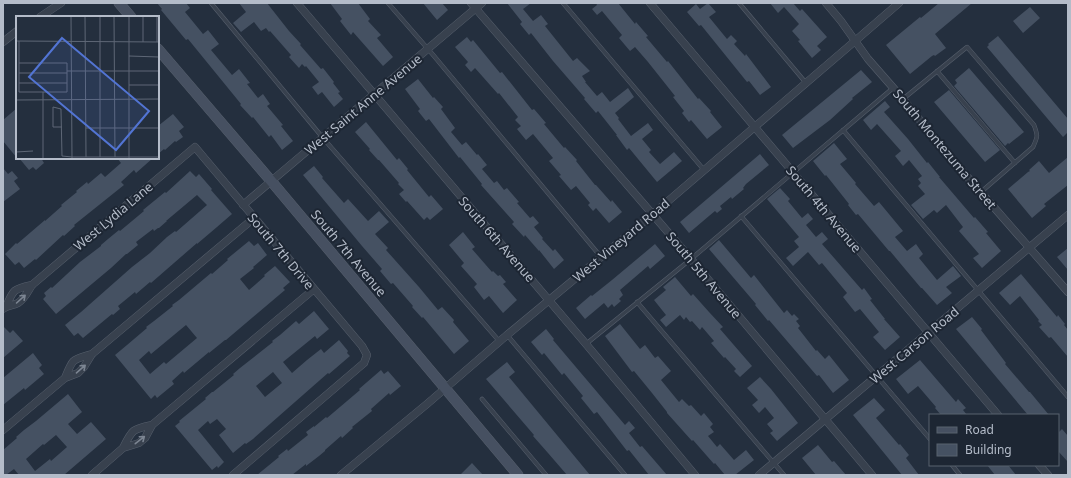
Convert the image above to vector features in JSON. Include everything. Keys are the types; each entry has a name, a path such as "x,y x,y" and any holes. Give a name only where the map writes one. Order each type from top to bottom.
{"main road":[{"path":"119,3 130,16"},
{"name":"South 7th Avenue","path":"159,50 272,182 518,475"}],"street":[{"path":"42,16 61,3"},
{"name":"South 6th Avenue","path":"297,3 695,475"},
{"name":"West Saint Anne Avenue","path":"244,205 428,49 474,6 482,3"},
{"name":"South 4th Avenue","path":"650,3 997,414"},
{"name":"South Montezuma Street","path":"826,3 868,58 943,149 1067,289"},
{"name":"West Vineyard Road","path":"342,475 653,214 899,3"},
{"name":"South 5th Avenue","path":"474,6 653,214 872,475"},
{"path":"3,42 16,32"},
{"name":"South 7th Drive","path":"195,147 362,346 366,355 364,363 234,475"},
{"name":"West Lydia Lane","path":"4,308 18,303 25,298 32,285 195,147"},
{"name":"West Carson Road","path":"759,475 1068,215"},
{"path":"3,430 65,378 78,373 84,368 92,354 254,218"},
{"name":"West Lydia Lane","path":"4,308 11,293 17,288 32,285"},
{"path":"123,448 139,443 145,438 152,425 314,289"},
{"path":"65,378 71,363 76,359 92,354"},
{"path":"92,475 123,448 130,434 136,428 152,425"},
{"path":"1041,466 1048,475"}],"lane":[{"path":"211,3 324,138 500,342"},
{"path":"388,3 601,257"},
{"path":"563,3 704,170"},
{"path":"739,3 806,83"},
{"path":"903,99 967,47 1034,125 1038,134 1037,140 1033,147 981,192"},
{"path":"937,71 1015,163"},
{"path":"586,344 691,259 893,88"},
{"path":"843,130 1068,397"},
{"path":"741,216 929,439"},
{"path":"637,302 784,475"},
{"path":"507,335 626,475"},
{"path":"482,398 546,475"},
{"path":"953,466 960,475"}],"building":[{"path":"157,3 186,3 190,8 185,12 203,34 208,30 219,44 211,50 232,75 239,69 250,83 247,84 258,98 263,94 270,104 267,106 283,125 281,126 293,141 282,150 271,135 269,137 253,117 252,118 240,105 241,104 188,39 186,40 161,10 162,9"},
{"path":"239,3 267,3 301,44 300,45 321,69 323,68 334,82 333,83 340,92 338,93 343,99 334,107 322,92 318,95 312,87 319,82 306,66 305,67 302,64 299,68 289,57 291,55 266,28 261,31 254,22 241,32 233,23 246,12"},
{"path":"330,3 358,3 370,19 368,21 381,35 377,38 393,57 383,66 353,32 351,35 340,21 342,19"},
{"path":"423,3 442,3 448,10 437,20"},
{"path":"507,3 531,3 523,9 533,21 541,15 548,24 545,26 573,61 577,58 590,71 582,76 597,96 602,92 610,102 628,88 634,97 615,113 619,118 618,119 631,136 648,123 653,130 642,139 651,150 649,152 660,164 674,152 682,161 657,182 629,148 627,150 598,111 596,113 531,33 529,35 520,24 522,22"},
{"path":"596,3 618,3 635,24 636,22 648,36 646,37 667,62 668,61 698,99 699,98 711,111 710,112 722,127 707,139 691,120 689,122 682,113 684,111 673,97 675,96 648,62 635,47 630,51 619,38 622,35 602,11 597,15 592,9 597,5"},
{"path":"708,3 716,12 709,17 727,39 731,35 737,41 734,44 745,56 746,54 771,87 760,95 749,81 747,82 701,25 699,26 687,12 696,4 700,9"},
{"path":"770,3 793,3 800,11 802,9 827,37 817,46 821,50 812,58 792,31 799,24 784,7 778,13"},
{"path":"939,3 972,3 935,34 946,48 935,56 932,56 910,74 886,45"},
{"path":"1030,7 1040,18 1023,33 1013,21"},
{"path":"998,36 1068,119 1068,132 1063,137 987,47 989,45 988,44"},
{"path":"467,37 471,42 473,40 500,73 502,72 532,110 534,109 546,123 544,124 564,148 565,147 577,160 576,161 595,185 611,202 612,200 622,212 609,223 596,208 593,211 588,205 590,203 576,186 571,190 559,176 561,175 549,161 553,158 533,134 526,140 517,129 521,126 515,120 518,117 499,93 498,94 475,68 471,72 465,65 468,62 455,47"},
{"path":"969,68 1024,132 1005,146 954,86 957,83 955,80"},
{"path":"861,70 872,82 852,98 853,99 830,120 793,148 782,135"},
{"path":"418,79 433,98 434,97 443,107 441,109 455,128 451,132 462,145 466,142 487,165 482,169 494,183 497,181 504,190 507,188 530,218 533,216 539,223 534,227 543,238 542,239 553,251 555,249 564,260 554,269 525,235 524,237 512,224 514,222 481,185 482,184 460,157 459,158 429,119 426,121 418,111 420,109 405,89"},
{"path":"949,90 1000,150 985,162 934,102"},
{"path":"885,101 890,107 884,112 974,218 975,217 988,232 986,233 1001,251 982,268 973,258 979,254 959,231 963,227 946,205 937,213 934,210 923,219 911,205 925,194 918,186 921,183 918,179 922,176 909,160 903,166 895,156 901,151 877,124 871,130 863,120"},
{"path":"16,109 16,157 3,141 3,120"},
{"path":"173,114 184,127 179,131 183,137 159,153 159,125"},
{"path":"366,122 397,160 399,158 429,197 431,195 443,209 430,220 427,217 424,220 399,194 404,190 355,132"},
{"path":"834,143 847,159 840,164 856,183 855,184 874,206 879,202 903,231 895,237 907,251 916,244 923,254 919,258 937,280 953,266 961,276 946,287 952,293 937,305 858,214 856,215 826,175 825,176 813,161"},
{"path":"760,154 769,165 746,184 743,188 744,189 732,199 731,197 720,206 722,209 717,213 715,211 689,233 680,222"},
{"path":"1068,157 1068,185 1044,204 1046,206 1032,218 1008,189 1030,171 1029,170 1039,161 1049,173"},
{"path":"20,159 42,159 44,163 36,170 33,167 29,170"},
{"path":"118,159 152,159 136,173 134,170 121,182 124,185 74,225 75,226 36,260 35,259 24,268 19,262 15,265 5,254 16,243 17,244 45,221 87,182 88,184 101,173 105,177 121,163"},
{"path":"314,166 323,177 322,178 344,203 348,199 368,221 379,211 389,222 375,234 388,248 386,250 438,310 442,307 454,320 453,322 469,341 454,354 423,317 422,318 412,307 413,306 393,283 391,284 380,271 382,269 303,175"},
{"path":"3,168 8,174 12,171 18,178 14,181 20,189 3,202"},
{"path":"190,171 196,177 199,174 232,214 151,283 150,282 136,294 135,292 118,306 120,309 113,315 112,314 83,338 78,333 74,336 65,325 167,237 175,231 176,232 207,205 197,195 159,228 154,231 153,229 136,242 138,245 56,314 43,299 46,296 44,293 51,287 52,288 80,262 144,211 143,210 165,192 166,193"},
{"path":"780,188 790,199 788,201 802,218 808,213 813,219 806,225 816,237 822,232 828,239 822,244 862,290 864,288 872,299 870,300 900,337 885,350 873,337 879,332 860,309 855,312 843,297 847,293 822,263 819,265 808,252 793,266 786,258 799,247 794,241 799,237 767,199"},
{"path":"463,232 475,247 472,249 492,272 493,271 498,276 500,275 506,282 503,284 517,300 503,313 489,296 484,300 474,287 477,284 461,266 464,263 449,245"},
{"path":"719,240 751,278 754,275 784,313 787,310 792,316 794,314 799,319 796,321 800,326 798,328 816,351 817,350 825,359 829,355 849,380 833,393 819,375 817,376 769,320 768,321 755,305 756,304 709,249"},
{"path":"249,241 254,246 258,243 267,255 240,279 249,290 275,266 290,282 283,288 285,290 226,340 184,373 183,371 172,381 174,384 157,398 155,395 151,399 115,355 147,328 146,327 173,306 172,305 211,273 212,274 228,260 227,259","holes":["186,325 197,338 166,364 164,362 150,374 139,360 149,351 151,354"]},
{"path":"655,244 665,256 650,269 648,266 620,290 623,295 619,299 621,301 614,307 612,304 608,308 604,303 585,319 576,308"},
{"path":"1068,248 1068,270 1057,257"},
{"path":"1021,274 1057,317 1058,315 1065,324 1064,325 1068,330 1068,357 1051,337 1049,338 1039,327 1042,325 1038,321 1039,320 1020,296 1010,305 999,293"},
{"path":"675,277 691,296 693,294 723,327 720,329 752,366 740,377 734,371 736,369 711,343 714,341 702,327 700,330 692,321 690,322 686,317 684,320 680,315 666,327 660,320 666,315 654,300 666,290 663,287"},
{"path":"314,311 329,329 317,339 315,336 283,362 292,373 321,349 324,353 339,340 350,356 329,374 328,373 253,439 246,444 245,443 233,453 219,435 226,429 217,419 210,424 208,421 198,430 224,462 218,468 217,466 212,470 175,426 206,399 205,398 296,321 299,324","holes":["273,372 282,383 265,397 256,386"]},
{"path":"972,317 1006,363 1005,364 1048,414 1027,414 956,329"},
{"path":"620,324 640,349 645,345 655,358 658,356 671,371 661,380 679,402 682,399 689,406 691,405 701,416 704,413 713,424 710,427 714,432 708,436 717,447 720,444 734,460 746,450 754,460 735,475 725,475 715,463 714,464 667,413 634,371 632,372 605,336"},
{"path":"3,326 10,333 13,330 23,341 3,358"},
{"path":"546,329 554,339 553,340 625,425 629,421 635,428 629,433 640,447 642,446 667,475 649,475 629,450 627,451 597,412 594,414 581,398 583,396 564,373 562,375 544,353 542,355 531,342"},
{"path":"33,353 42,365 39,368 44,374 25,390 24,388 3,405 3,378"},
{"path":"920,360 956,402 958,399 966,408 963,410 966,414 940,414 918,386 908,394 896,379"},
{"path":"507,362 515,372 509,377 590,475 567,475 486,379"},
{"path":"381,370 384,374 388,371 401,386 390,395 389,393 371,409 372,411 352,427 353,428 342,438 341,436 319,456 292,475 257,475 279,457 278,456 287,449 288,451 308,435 306,432 326,417 327,418"},
{"path":"760,377 798,423 777,441 770,433 773,431 767,424 774,418 765,407 759,413 752,405 758,400 747,388"},
{"path":"68,394 82,412 68,424 77,434 91,422 106,439 64,475 19,475 14,469 6,475 3,475 3,450","holes":["56,435 67,447 51,461 50,459 35,471 26,459"]},
{"path":"874,398 885,410 876,418 909,455 906,458 919,475 902,475 853,415"},
{"path":"1062,429 1068,436 1068,462 1059,452 1059,432"},
{"path":"818,445 832,462 834,461 846,475 816,475 802,458"},
{"path":"472,463 483,475 460,475"},
{"path":"988,466 1009,466 1016,475 995,475"}]}
